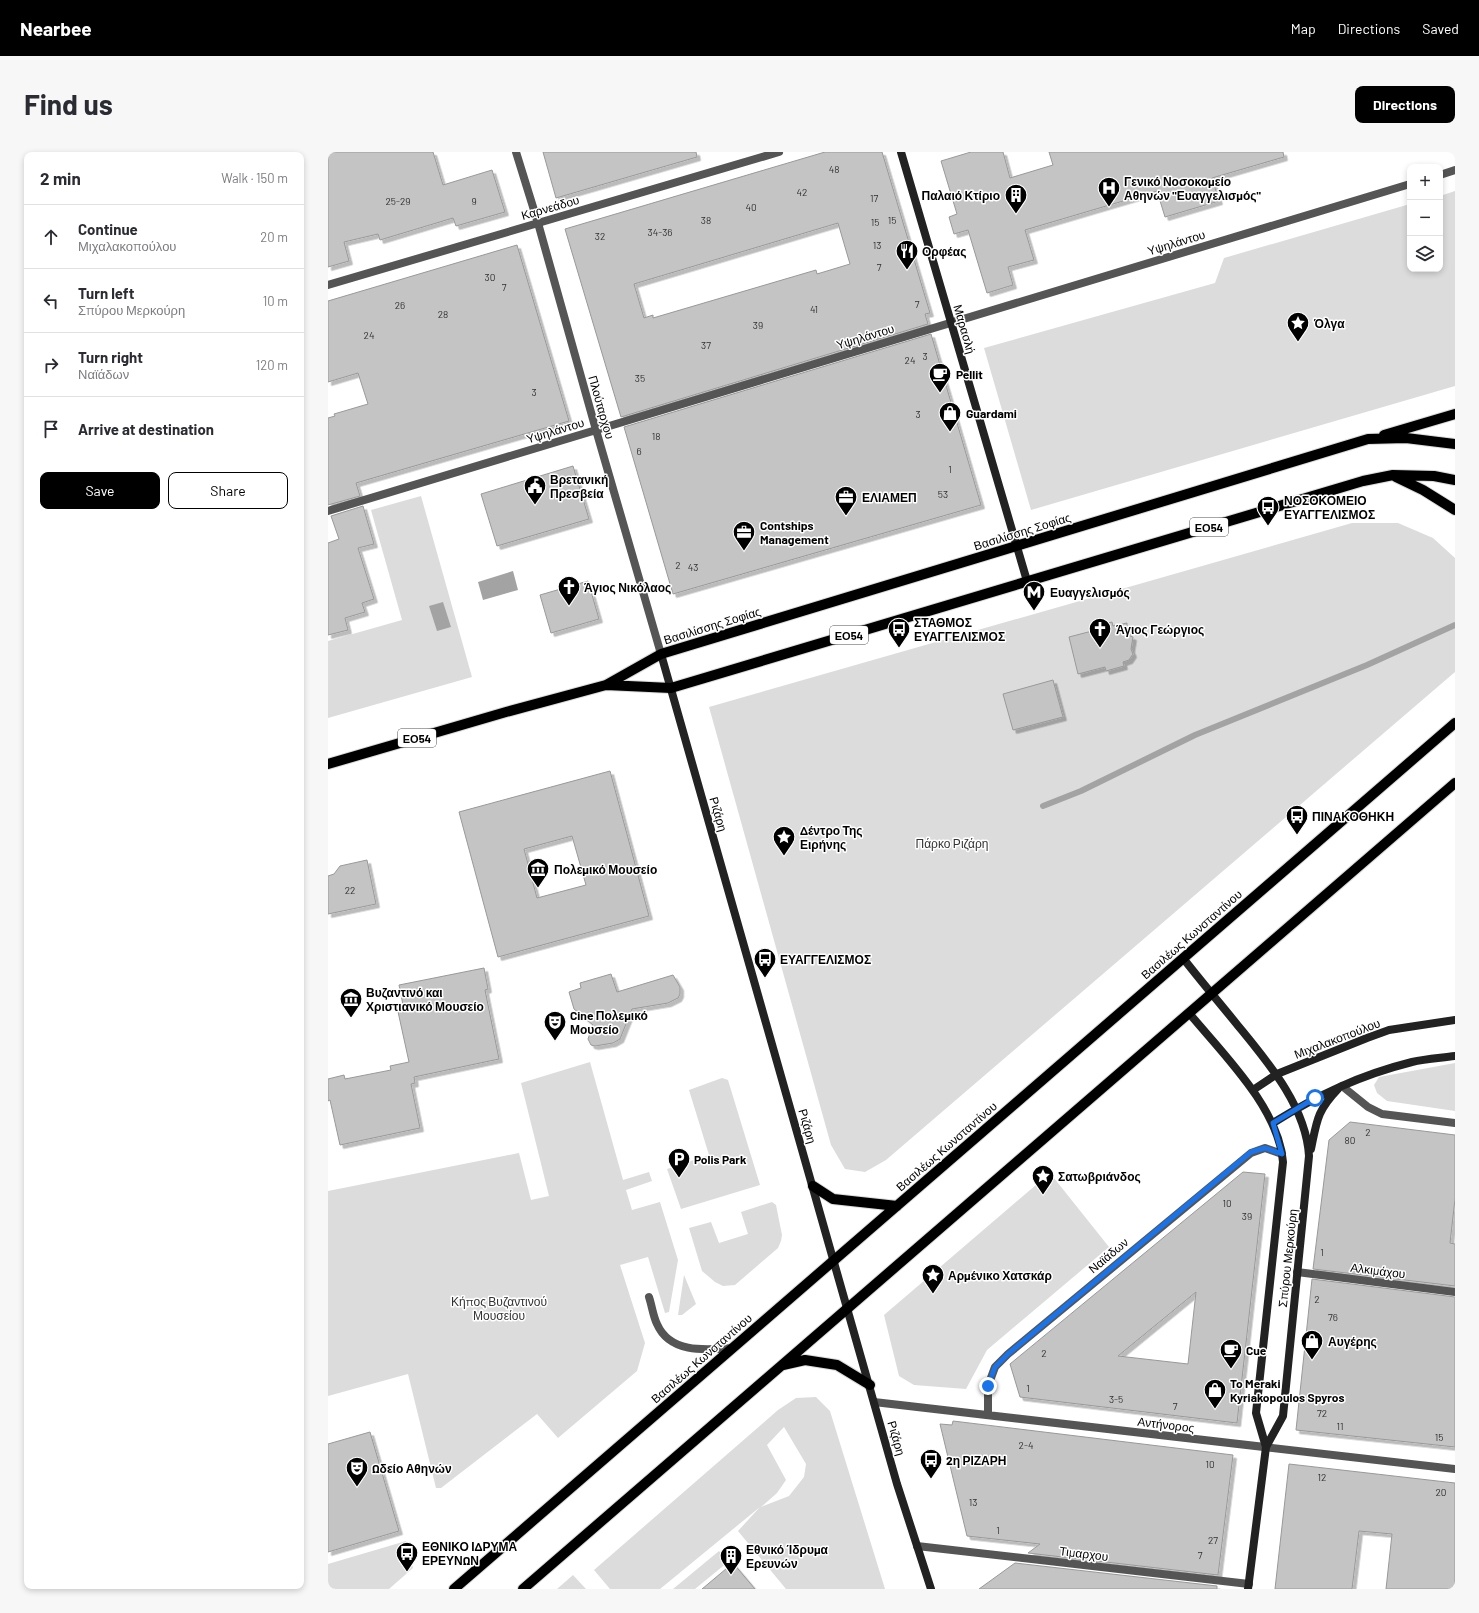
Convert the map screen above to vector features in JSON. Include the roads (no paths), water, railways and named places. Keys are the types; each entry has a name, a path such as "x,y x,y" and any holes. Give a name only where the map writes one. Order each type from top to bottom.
{"main road":[{"name":"Μαρασλή","path":"901,152 1026,582"},
{"name":"ΕΟ54","path":"1368,439 1455,414"},
{"name":"Βασιλίσσης Σοφίας","path":"328,764 506,712 606,685 661,654 1368,439 1406,438 1455,444"},
{"name":"Βασιλίσσης Σοφίας","path":"606,685 671,688 1363,481 1393,475 1434,476 1455,480"},
{"path":"1393,475 1423,490 1455,510"},
{"name":"Πλούταρχου","path":"661,654 665,669"},
{"name":"Ριζάρη","path":"665,669 897,1484 931,1589"},
{"name":"Βασιλέως Κωνσταντίνου","path":"454,1589 1455,723"},
{"path":"523,1589 1455,783"},
{"path":"1183,958 1277,1074"},
{"path":"1189,1013 1253,1090 1273,1123 1315,1098 1378,1071 1414,1062 1455,1056"},
{"name":"Μιχαλακοπούλου","path":"1253,1090 1277,1074 1389,1030 1455,1020"},
{"name":"Σπύρου Μερκούρη","path":"1248,1587 1266,1447 1283,1416 1309,1156 1306,1135 1295,1109 1277,1074"},
{"path":"1309,1156 1319,1113 1326,1102 1342,1086"},
{"name":"Σπύρου Μερκούρη","path":"1266,1447 1256,1413 1283,1162 1273,1123"},
{"path":"813,1186 834,1199 898,1206"},
{"path":"781,1366 805,1360 837,1365 870,1385"}],"street":[{"name":"Πλούταρχου","path":"516,152 538,223 661,654"},
{"name":"Καρνεάδου","path":"328,285 779,152"},
{"path":"1443,174 1455,170"},
{"name":"Υψηλάντου","path":"328,511 1407,185"},
{"path":"1342,1086 1368,1107 1382,1114 1455,1123"},
{"name":"Ναϊάδων","path":"988,1415 988,1386 995,1367 1008,1354 1251,1152 1265,1148 1282,1154"},
{"name":"Αλκιμάχου","path":"1297,1272 1455,1292"},
{"path":"650,1297 656,1323 662,1334 671,1342 686,1347 704,1350 733,1348"},
{"name":"Αντήνορος","path":"874,1402 1455,1469"},
{"name":"Τιμαρχου","path":"918,1546 1248,1587"}],"waterway":[{"path":"1043,806 1081,791 1195,735 1367,665 1455,625"}],"place":[{"name":"Γενικό Νοσοκομείο Αθηνών \"Ευαγγελισμός\"","path":"1109,208"},
{"name":"Παλαιό Κτίριο","path":"1016,214"},
{"name":"Ορφέας","path":"907,270"},
{"name":"Όλγα","path":"1298,342"},
{"name":"Pellit","path":"940,394"},
{"name":"Guardami","path":"950,432"},
{"name":"Βρετανική Πρεσβεία","path":"535,506"},
{"name":"ΕΛΙΑΜΕΠ","path":"846,516"},
{"name":"ΝΟΣΟΚΟΜΕΙΟ ΕΥΑΓΓΕΛΙΣΜΟΣ","path":"1268,526"},
{"name":"Contships Management","path":"744,552"},
{"name":"Άγιος Νικόλαος","path":"569,606"},
{"name":"Ευαγγελισμός","path":"1034,612"},
{"name":"ΣΤΑΘΜΟΣ ΕΥΑΓΓΕΛΙΣΜΟΣ","path":"899,648"},
{"name":"Άγιος Γεώργιος","path":"1100,648"},
{"name":"ΠΙΝΑΚΟΘΗΚΗ","path":"1297,836"},
{"name":"Δέντρο Της Ειρήνης","path":"784,856"},
{"name":"Πολεμικό Μουσείο","path":"538,888"},
{"name":"ΕΥΑΓΓΕΛΙΣΜΟΣ","path":"765,978"},
{"name":"Βυζαντινό και Χριστιανικό Μουσείο","path":"351,1018"},
{"name":"Cine Πολεμικό Μουσείο","path":"555,1042"},
{"name":"Polis Park","path":"679,1178"},
{"name":"Σατωβριάνδος","path":"1043,1196"},
{"name":"Αρμένικο Χατσκάρ","path":"933,1294"},
{"name":"Αυγέρης","path":"1312,1360"},
{"name":"Cue","path":"1231,1370"},
{"name":"To Meraki Kyriakopoulos Spyros","path":"1215,1410"},
{"name":"2η ΡΙΖΑΡΗ","path":"931,1480"},
{"name":"Ωδείο Αθηνών","path":"357,1488"},
{"name":"ΕΘΝΙΚΟ ΙΔΡΥΜΑ ΕΡΕΥΝΩΝ","path":"407,1572"},
{"name":"Εθνικό Ίδρυμα Ερευνών","path":"731,1576"}],"park label":[{"name":"Πάρκο Ριζάρη","path":"952,843"},
{"name":"Κήπος Βυζαντινού Μουσείου","path":"499,1308"}]}
